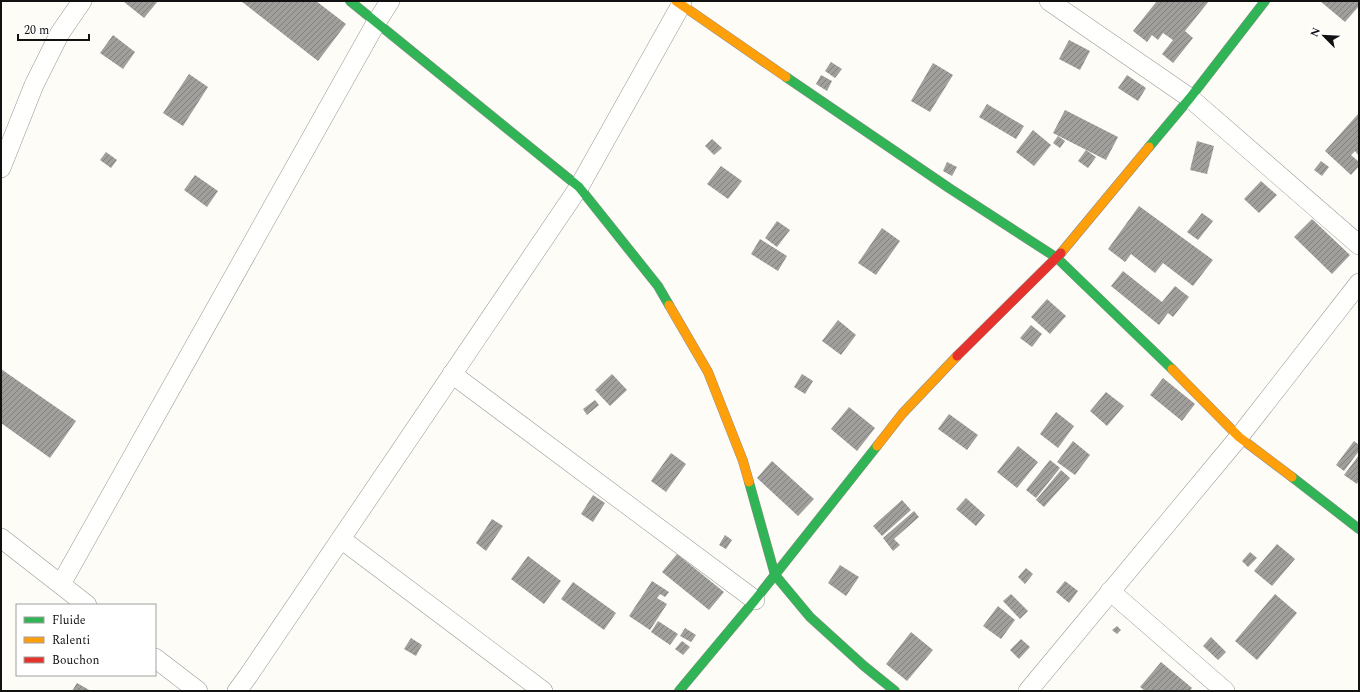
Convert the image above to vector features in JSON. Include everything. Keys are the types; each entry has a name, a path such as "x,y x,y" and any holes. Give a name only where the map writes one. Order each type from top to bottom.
{"street":[{"path":"1,168 34,85 60,34 82,1"},
{"path":"350,1 579,187 658,286 708,372 743,462 775,575 810,617 864,666 895,691"},
{"path":"60,584 376,22 390,1"},
{"path":"1049,1 1190,98 1359,245"},
{"path":"679,691 755,600 902,414 955,358 1056,258 1190,98 1265,1"},
{"path":"237,691 341,540 579,187 680,2 948,188 1056,258 1154,351 1239,437 1359,529"},
{"path":"1028,691 1239,437 1359,283"},
{"path":"452,374 755,600"},
{"path":"1,538 86,604"},
{"path":"341,540 543,691"},
{"path":"1110,591 1225,691"},
{"path":"156,659 198,691"}],"building":[{"path":"158,1 144,18 124,2"},
{"path":"241,1 316,1 346,24 318,61"},
{"path":"1157,1 1209,1 1185,31 1193,38 1173,63 1162,54 1173,40 1163,33 1158,40 1152,35 1147,42 1133,31"},
{"path":"1320,1 1359,1 1359,6 1345,22"},
{"path":"113,35 135,52 123,69 100,53"},
{"path":"1069,40 1090,51 1080,70 1059,59"},
{"path":"831,62 842,69 835,78 825,71"},
{"path":"933,63 953,75 930,112 911,101"},
{"path":"189,74 208,87 183,126 163,113"},
{"path":"821,75 832,81 827,91 816,84"},
{"path":"1127,75 1146,88 1138,101 1118,88"},
{"path":"987,104 1024,126 1016,139 979,117"},
{"path":"1065,110 1118,137 1106,160 1053,133"},
{"path":"1359,113 1359,156 1355,151 1351,155 1359,162 1359,166 1351,175 1325,151"},
{"path":"1033,130 1051,145 1034,166 1016,152"},
{"path":"1058,136 1065,141 1060,148 1053,143"},
{"path":"712,139 722,148 714,155 705,146"},
{"path":"1197,141 1214,146 1207,174 1190,170"},
{"path":"1086,150 1096,157 1088,168 1078,161"},
{"path":"106,152 117,160 111,168 100,160"},
{"path":"1321,161 1329,167 1322,176 1314,170"},
{"path":"947,162 957,167 952,176 943,171"},
{"path":"721,166 742,181 728,199 707,184"},
{"path":"195,175 218,191 207,207 184,190"},
{"path":"1261,181 1277,195 1259,213 1244,199"},
{"path":"1139,206 1213,260 1193,286 1163,263 1155,273 1131,254 1125,262 1108,249"},
{"path":"1202,213 1213,221 1198,240 1187,232"},
{"path":"1312,219 1350,255 1332,274 1294,237"},
{"path":"777,221 790,230 777,247 765,238"},
{"path":"882,228 900,241 876,275 858,263"},
{"path":"760,239 787,256 778,271 751,254"},
{"path":"1123,271 1162,302 1175,286 1189,297 1173,317 1168,313 1159,325 1111,286"},
{"path":"1047,299 1066,316 1050,334 1031,317"},
{"path":"838,320 856,335 841,355 822,341"},
{"path":"1031,325 1042,334 1032,347 1020,338"},
{"path":"1,369 76,421 50,458 1,423"},
{"path":"612,374 627,390 610,406 595,390"},
{"path":"802,374 813,381 805,394 794,387"},
{"path":"1163,378 1195,404 1182,421 1150,395"},
{"path":"1106,392 1124,406 1107,426 1090,411"},
{"path":"595,400 599,405 587,415 583,409"},
{"path":"849,407 875,428 857,451 831,429"},
{"path":"1056,412 1074,426 1058,448 1040,434"},
{"path":"949,414 978,435 967,450 938,429"},
{"path":"1073,441 1090,455 1075,475 1057,462"},
{"path":"1354,441 1359,445 1359,451 1344,471 1336,465"},
{"path":"1018,446 1038,462 1017,488 997,472"},
{"path":"671,453 686,464 666,492 651,481"},
{"path":"1359,455 1359,480 1357,484 1344,475"},
{"path":"1050,460 1060,468 1036,498 1026,490"},
{"path":"772,461 814,499 798,516 757,478"},
{"path":"1061,470 1070,478 1044,507 1036,500"},
{"path":"593,495 605,503 593,522 581,514"},
{"path":"966,498 985,515 976,526 956,509"},
{"path":"902,500 911,510 882,536 873,526"},
{"path":"914,511 919,517 894,539 900,545 893,551 883,538"},
{"path":"492,519 503,526 486,551 476,543"},
{"path":"725,535 732,540 726,549 719,545"},
{"path":"1277,544 1295,559 1272,586 1254,571"},
{"path":"1250,552 1257,558 1248,567 1242,561"},
{"path":"677,554 724,592 709,610 662,572"},
{"path":"528,556 561,581 544,604 511,579"},
{"path":"840,565 859,577 846,596 828,583"},
{"path":"1026,568 1033,574 1025,584 1018,577"},
{"path":"652,581 669,592 665,597 660,594 657,598 667,604 650,630 629,616"},
{"path":"1065,581 1078,591 1069,603 1056,592"},
{"path":"573,582 616,613 604,630 561,599"},
{"path":"1011,594 1028,611 1020,619 1003,601"},
{"path":"1275,594 1297,613 1257,660 1235,641"},
{"path":"998,606 1015,620 1001,639 983,626"},
{"path":"658,621 678,634 670,645 651,632"},
{"path":"1117,626 1121,630 1117,634 1112,630"},
{"path":"685,628 696,635 691,642 680,636"},
{"path":"911,632 933,650 907,681 886,664"},
{"path":"1211,637 1226,652 1218,660 1203,646"},
{"path":"411,638 422,645 416,656 404,649"},
{"path":"1021,639 1030,647 1019,659 1010,650"},
{"path":"682,641 690,647 683,655 675,649"},
{"path":"1161,662 1192,688 1190,691 1145,691 1140,687"},
{"path":"77,683 91,691 72,691"}],"traffic: fast":[{"path":"350,1 579,187 658,286 669,305"},
{"path":"1149,147 1190,98 1265,1"},
{"path":"786,77 949,188 1057,258 1172,369"},
{"path":"679,691 755,600 877,446"},
{"path":"1292,477 1359,529"},
{"path":"749,482 775,575 810,617 864,666 895,691"}],"traffic: slow":[{"path":"676,1 786,77"},
{"path":"1061,253 1149,147"},
{"path":"669,305 708,372 743,461 749,482"},
{"path":"877,446 902,414 957,356"},
{"path":"1172,369 1239,437 1292,477"}],"traffic: jam":[{"path":"957,356 1061,253"}]}
